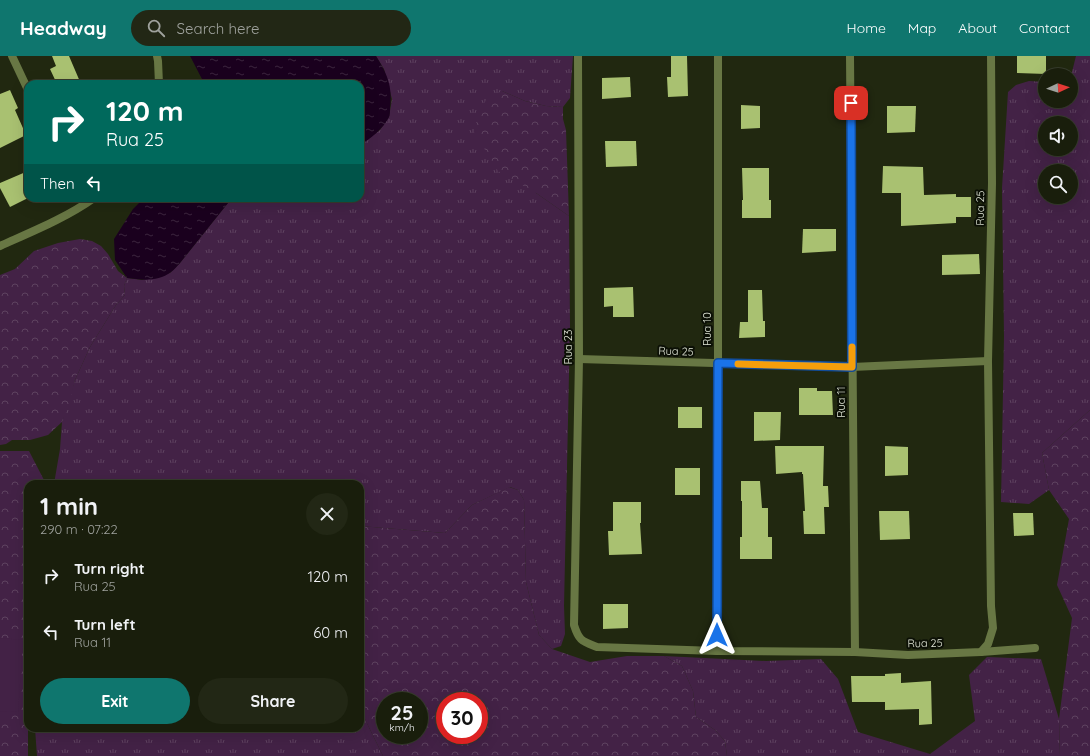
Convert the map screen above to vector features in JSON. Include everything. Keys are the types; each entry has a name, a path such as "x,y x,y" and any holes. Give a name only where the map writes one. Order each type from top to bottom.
{"street":[{"path":"12,56 24,82"},
{"path":"157,56 159,80"},
{"name":"Rua 23","path":"578,56 579,359 574,625 578,637"},
{"name":"Rua 10","path":"717,651 718,56"},
{"name":"Rua 11","path":"850,56 855,652"},
{"name":"Rua 25","path":"578,637 597,647 717,651 855,652 908,655 981,652 988,644 993,628 991,606 988,361 992,183 991,56"},
{"path":"0,246 46,225 81,202"},
{"name":"Rua 25","path":"579,359 852,367 988,361"},
{"path":"981,652 1035,648"}],"green space":[{"path":"376,56 573,56 570,98 563,107 546,106 525,101 502,91 536,193 569,216 570,327 564,606 565,634 561,646 552,649 539,635 526,582 524,500 518,490 510,487 472,505 445,533 364,526 364,480 55,480 60,449 62,422 75,380 90,347 116,305 125,295 124,286 127,278 142,280 170,273 180,263 229,202 364,202 364,142 380,130 389,117 392,99 384,69"},
{"path":"1076,56 1090,56 1090,410 1042,453 1049,490 1029,504 1001,502 1004,336 1002,188 1008,92 1016,85 1029,81 1038,82 1038,108 1078,108 1078,68 1073,68"},
{"path":"502,91 525,101 546,106 563,107 563,119 566,130 569,216 536,193 498,171 474,132 478,116 486,100"},
{"path":"80,239 92,241 101,246 108,254 118,271 127,278 124,286 125,295 116,305 90,347 75,380 69,405 62,422 48,435 30,440 12,440 6,444 0,445 0,275 15,269 34,251 58,243"},
{"path":"1090,410 1090,756 1060,756 1059,719 1072,618 1057,585 1069,519 1049,490 1042,453"},
{"path":"0,451 29,451 44,480 24,480 24,732 28,732 28,756 0,756"},
{"path":"509,487 518,490 524,500 526,582 539,635 552,649 590,662 627,656 664,656 682,666 693,691 696,717 715,730 725,741 727,756 383,756 377,744 428,744 428,692 376,692 376,742 364,717 364,526 445,533 472,505"},
{"path":"0,638 23,640 18,712 0,711"},
{"path":"664,656 766,661 821,659 838,679 858,732 930,754 975,721 969,675 987,657 1041,659 1059,719 1060,756 727,756 725,741 715,730 696,717 693,691 682,666"},
{"path":"364,717 383,756 37,756 35,732 364,732"}],"water":[{"path":"190,56 376,56 386,74 390,87 391,100 389,116 387,121 380,129 364,142 364,80 202,80"},
{"path":"140,202 229,202 172,271 155,279 144,280 127,278 115,260 114,239 133,209"}],"building":[{"path":"52,56 69,56 79,80 55,80 50,69 56,66"},
{"path":"671,56 687,56 688,96 668,97 667,77 671,77"},
{"path":"1017,56 1046,56 1046,68 1038,68 1038,74 1017,73"},
{"path":"630,77 631,97 602,99 602,78"},
{"path":"10,90 18,108 15,110 24,130 24,136 0,148 0,94"},
{"path":"741,105 760,106 760,128 741,129"},
{"path":"887,106 916,106 915,132 887,133"},
{"path":"605,141 636,141 637,166 606,167"},
{"path":"883,166 923,167 924,195 956,194 956,197 971,197 971,217 956,217 956,223 901,226 901,193 882,193"},
{"path":"742,168 769,168 769,200 771,200 771,218 742,218"},
{"path":"24,173 24,200 10,207 0,188 0,183"},
{"path":"803,229 836,229 836,251 802,253"},
{"path":"979,254 980,274 942,275 942,255"},
{"path":"633,287 634,317 613,317 613,306 604,307 604,288"},
{"path":"748,290 762,290 765,337 739,338 740,322 748,322"},
{"path":"799,388 817,388 817,391 832,391 833,415 799,415"},
{"path":"678,407 702,407 702,428 678,428"},
{"path":"754,412 781,412 780,440 754,441"},
{"path":"775,446 824,446 823,486 828,486 829,507 824,507 825,534 804,534 803,511 805,511 803,474 802,472 776,474"},
{"path":"885,446 908,447 908,475 885,476"},
{"path":"675,468 700,468 700,495 675,495"},
{"path":"741,481 760,481 762,508 768,508 768,537 772,537 772,559 740,559 740,537 742,537"},
{"path":"613,502 641,502 640,523 642,554 609,555 608,531 613,531"},
{"path":"879,511 909,511 910,539 880,540"},
{"path":"1013,513 1033,513 1034,535 1014,536"},
{"path":"603,604 628,604 628,628 603,629"},
{"path":"901,673 901,683 931,681 932,724 919,725 919,709 885,710 885,702 852,702 851,676 885,676 885,674"}],"slow traffic":[{"path":"738,364 852,367 852,347"}],"route":[{"path":"717,635 718,363 852,367 851,103"}]}
